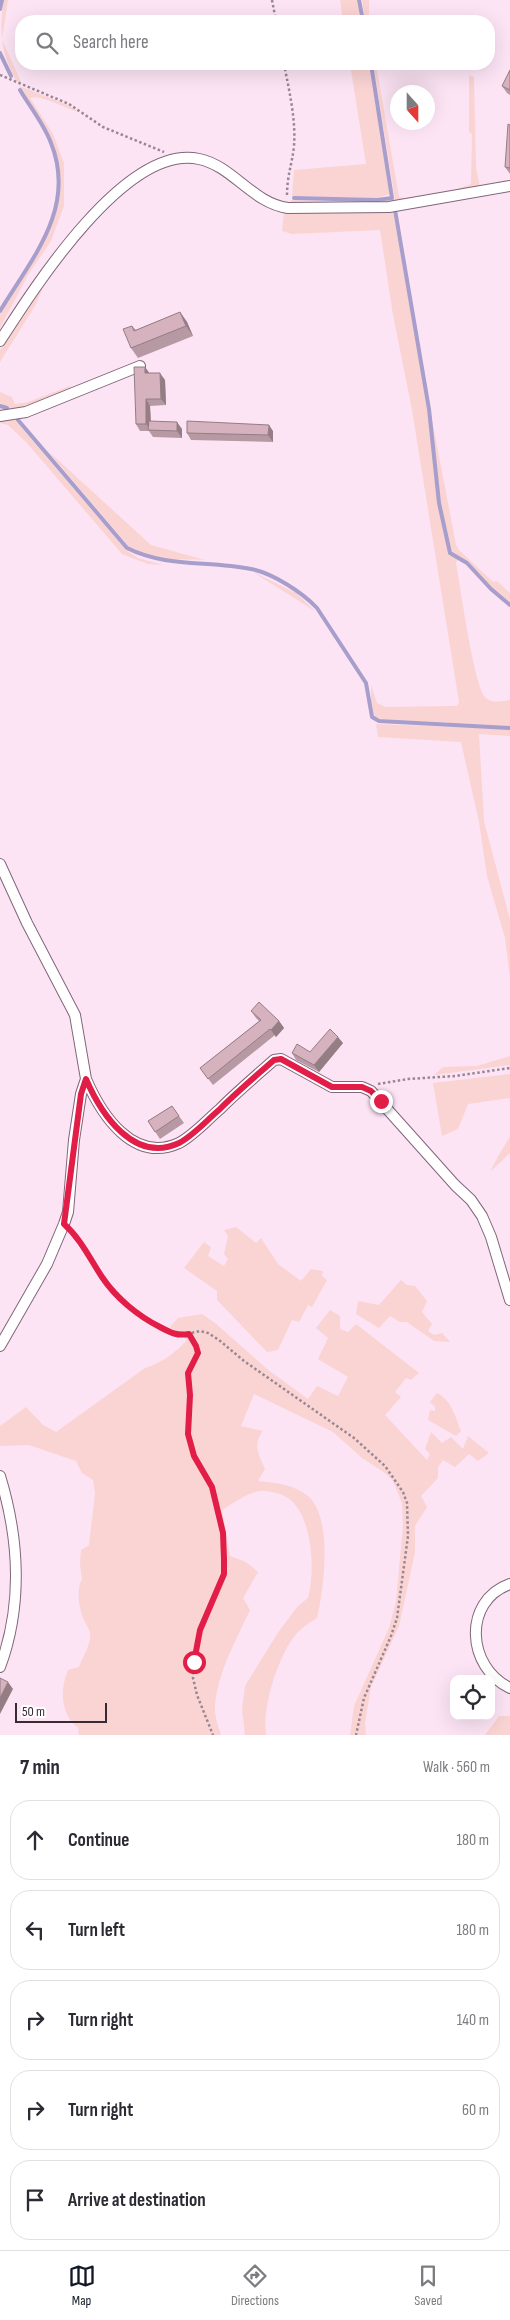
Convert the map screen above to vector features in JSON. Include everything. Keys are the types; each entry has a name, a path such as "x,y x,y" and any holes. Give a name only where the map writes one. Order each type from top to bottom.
{"street":[{"path":"0,341 47,271 99,209 130,181 169,159 183,157 200,159 218,166 264,200 276,206 288,208 389,207 510,186"},
{"path":"0,416 26,412 140,366"},
{"path":"0,864 31,932 75,1015 86,1079 105,1116 116,1129 144,1145 156,1148 169,1146 190,1136 274,1060 281,1059 332,1087 362,1087 371,1091 381,1101 423,1151 477,1208 491,1237 510,1300"},
{"path":"0,1346 47,1264 68,1212 74,1140 81,1094 86,1079"},
{"path":"0,1476 13,1526 16,1569 12,1624 8,1647 0,1667"},
{"path":"510,1584 490,1594 483,1604 476,1629 477,1644 485,1666 499,1683 510,1688"}],"path":[{"path":"272,0 275,15"},
{"path":"285,70 294,133 294,147 288,172 288,208"},
{"path":"0,75 69,104 103,126 166,153 169,159"},
{"path":"362,1087 408,1079 455,1076 510,1068"},
{"path":"64,1224 84,1246 103,1279 124,1302 149,1321 178,1336 208,1333 286,1392 340,1428 385,1466 404,1492 407,1503 408,1536 397,1618 364,1698 356,1735"},
{"path":"189,1334 198,1353 188,1373 190,1395 188,1434 194,1456 212,1487 223,1533 224,1574 200,1630 193,1678 197,1695 213,1735"}],"shaded area":[{"path":"3,0 8,0 2,39"},
{"path":"340,0 357,0 360,15 342,15"},
{"path":"362,0 369,0 369,15 364,15"},
{"path":"2,39 21,82 16,81 4,51"},
{"path":"351,70 370,70 390,194 377,198 292,196 294,170 366,164"},
{"path":"374,70 377,70 399,197 405,198 445,193 471,184 472,134 469,132 469,75 474,77 476,168 480,188 387,205 291,206 291,200 379,203 395,199"},
{"path":"19,86 68,105 79,112 40,98 30,98 53,134 64,163 64,206 51,241 28,275 0,328 0,314 38,253 48,232 56,211 60,189 59,166 52,142"},
{"path":"393,210 428,409 438,504 449,554 458,559 456,563 476,674 487,699 497,702 510,700 510,726 380,719 373,716 371,708 371,685 377,703 386,707 457,706 459,702 412,410 393,315 380,230 292,234 282,231 284,213"},
{"path":"47,278 36,304 0,362 0,350"},
{"path":"70,386 71,390 23,408 0,411 0,408 8,408 0,403 0,392 12,397 15,404 28,402"},
{"path":"430,409 456,545 493,582 497,581 510,593 510,603 491,588 468,562 451,552 440,503"},
{"path":"0,419 15,420 126,550 138,558 163,565 148,564 122,554 27,443 8,425 0,423"},
{"path":"47,450 151,545 205,560 157,557 130,548"},
{"path":"253,572 296,593 315,611"},
{"path":"376,724 510,729 510,736 479,734 484,821 510,920 510,977 505,938 487,876 479,822 461,742 378,737"},
{"path":"510,1056 510,1065 434,1075 443,1067 477,1066"},
{"path":"510,1074 510,1098 468,1104 458,1129 442,1136 433,1083"},
{"path":"510,1137 510,1153 491,1171 500,1154"},
{"path":"236,1227 256,1243 261,1238 278,1264 301,1281 311,1269 323,1271 322,1276 327,1280 312,1307 308,1305 299,1322 292,1320 278,1350 267,1352 217,1300 217,1291 184,1268 204,1242 211,1247 208,1256 224,1266 228,1259 224,1254 228,1236 224,1230"},
{"path":"401,1280 407,1285 415,1286 427,1301 422,1312 432,1324 428,1331 434,1335 442,1333 450,1342 434,1341 407,1322 400,1322 390,1316 379,1328 356,1314 358,1301 379,1305"},
{"path":"330,1310 340,1316 340,1329 348,1332 356,1324 419,1373 411,1380 406,1378 395,1392 401,1397 385,1415 427,1460 430,1454 425,1449 431,1432 442,1443 451,1437 463,1449 468,1436 489,1453 478,1461 469,1454 455,1467 443,1460 438,1467 438,1478 421,1496 427,1507 415,1526 415,1552 399,1626 371,1687 365,1723 366,1735 350,1735 354,1706 389,1628 396,1601 403,1526 402,1503 393,1481 385,1473 362,1458 333,1432 254,1394 241,1426 263,1431 257,1445 265,1469 258,1481 278,1483 296,1489 308,1496 316,1506 324,1536 324,1572 317,1618 296,1634 280,1662 268,1700 265,1724 266,1735 245,1735 242,1709 245,1686 277,1634 297,1607 308,1598 312,1570 309,1537 298,1508 288,1498 264,1491 245,1496 222,1510 230,1556 246,1562 258,1572 243,1598 250,1610 228,1656 217,1693 215,1712 221,1735 79,1735 78,1728 72,1722 65,1708 63,1693 68,1670 79,1667 90,1637 79,1603 79,1593 82,1579 81,1550 89,1545 95,1493 93,1480 82,1473 76,1461 29,1445 0,1446 0,1426 26,1407 43,1425 56,1432 145,1368 173,1353 187,1340 170,1327 178,1318 202,1314 215,1323 267,1369 308,1399 317,1386 338,1396 348,1377 318,1359 328,1338 316,1328"},
{"path":"437,1393 446,1400 455,1414 461,1431 456,1436 428,1420 430,1410 435,1411 435,1407 430,1402"},
{"path":"499,1716 510,1716 510,1735 485,1735"}],"building":[{"path":"510,70 510,90 502,86"},
{"path":"508,124 510,125 510,168 505,167"},
{"path":"180,312 186,326 131,348 123,329 132,326 134,331"},
{"path":"134,367 145,367 145,373 160,373 161,399 146,399 146,424 136,424"},
{"path":"149,421 177,422 177,431 148,430"},
{"path":"187,421 269,425 268,435 187,433"},
{"path":"259,1002 279,1021 271,1030 208,1079 200,1068 261,1020 251,1011"},
{"path":"330,1029 338,1037 314,1065 292,1053 297,1044 310,1052"},
{"path":"172,1106 179,1116 155,1132 148,1121"},
{"path":"0,1678 8,1682 0,1698"}],"waterway":[{"path":"0,9 2,0"},
{"path":"359,0 362,15"},
{"path":"0,53 11,76"},
{"path":"294,198 377,200 392,198 372,70"},
{"path":"0,311 37,252 47,232 55,211 58,189 58,167 51,143 41,122 20,90"},
{"path":"395,210 429,409 439,503 450,553 467,563 491,589 510,605"},
{"path":"0,406 7,408"},
{"path":"18,420 127,548 142,554 172,561 235,566 259,571 286,584 311,602 317,608 366,683 372,717 379,721 510,728"}],"route":[{"path":"194,1662 200,1630 224,1574 223,1533 216,1501 212,1487 194,1456 188,1434 190,1395 188,1373 198,1353 189,1334 178,1336 149,1321 124,1302 103,1279 74,1232 64,1224 68,1212 74,1140 81,1094 86,1079 105,1116 116,1129 129,1138 156,1148 179,1143 190,1136 274,1060 281,1059 294,1065 332,1087 362,1087 371,1091 381,1101"}]}
